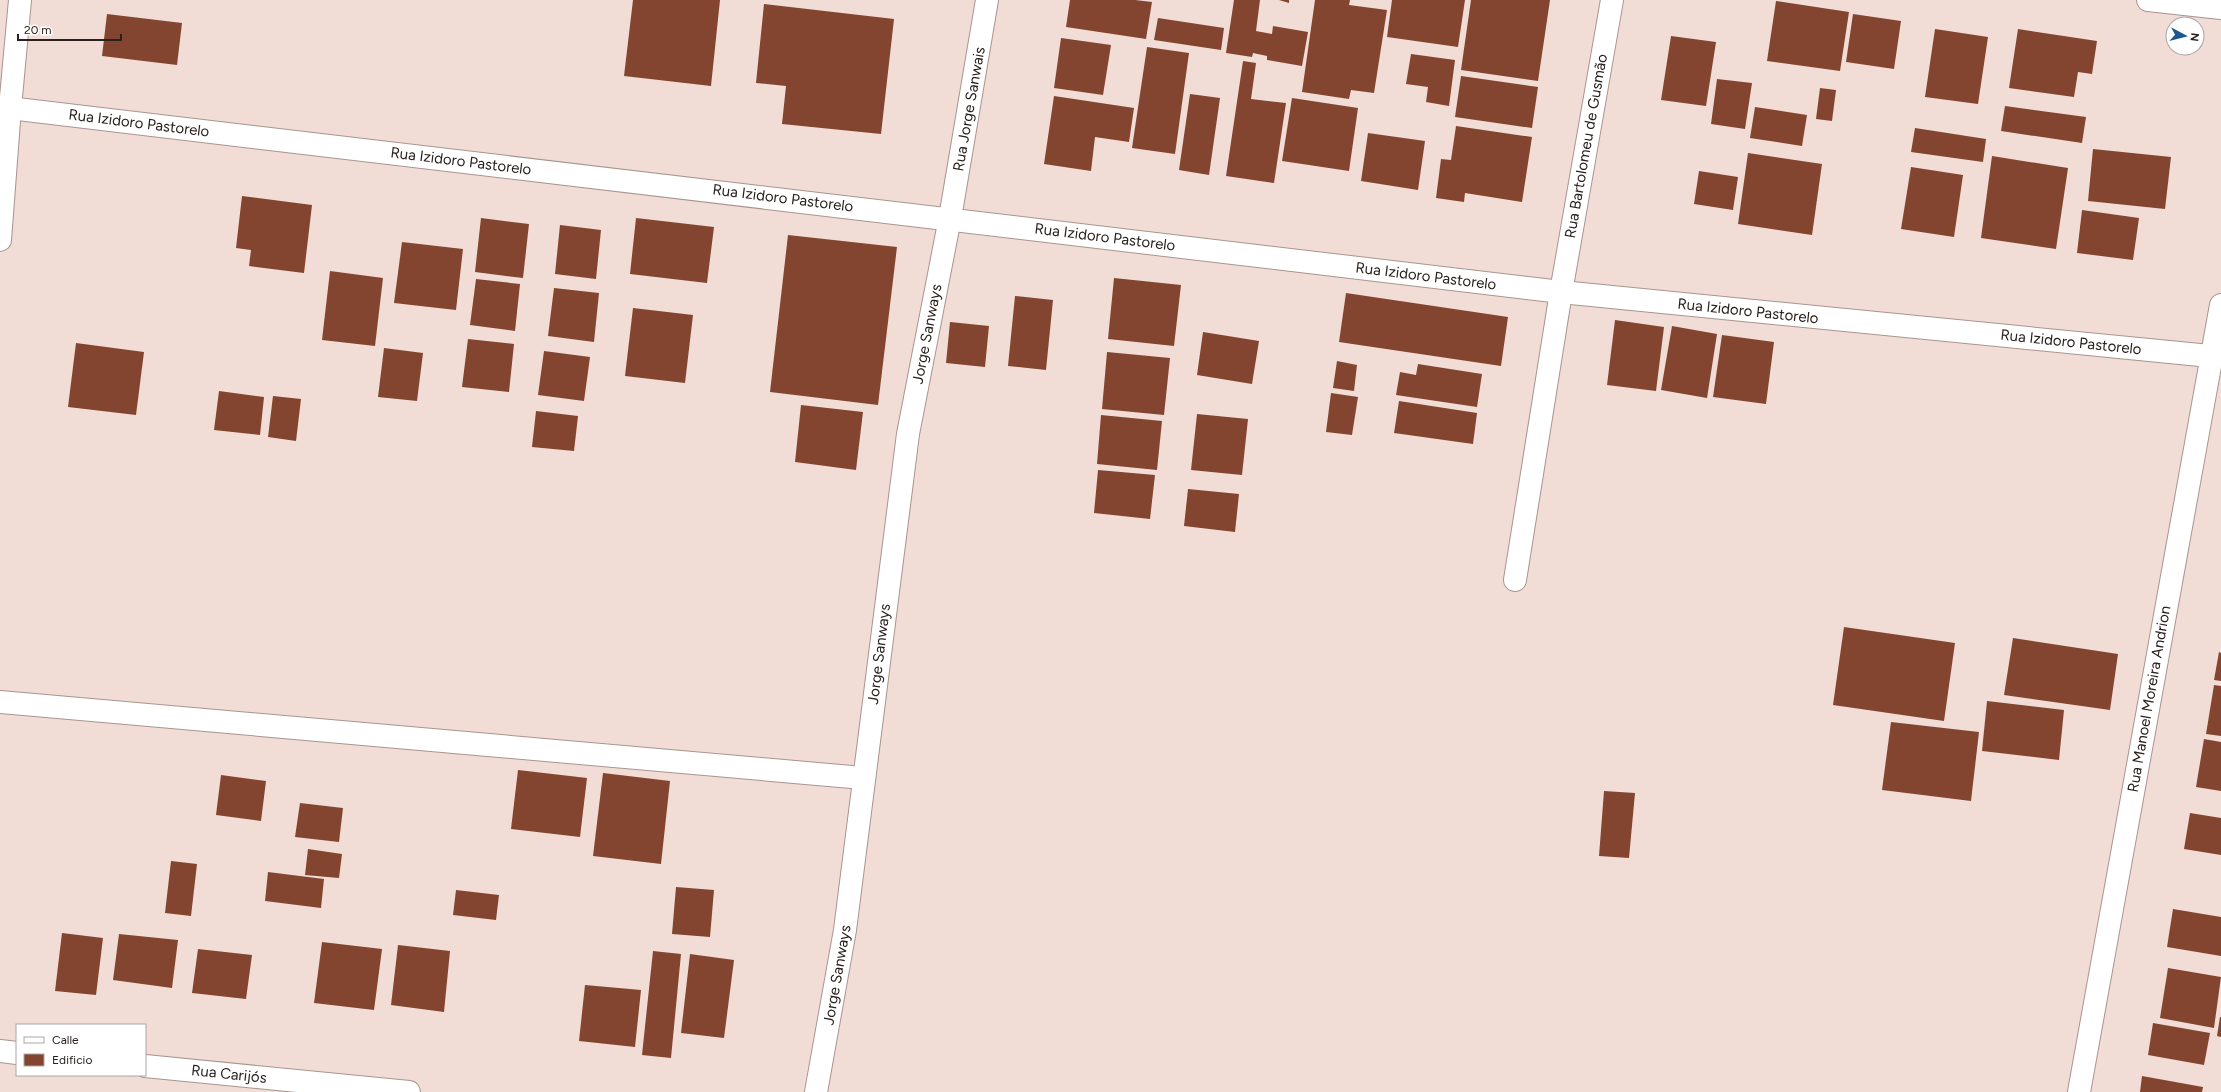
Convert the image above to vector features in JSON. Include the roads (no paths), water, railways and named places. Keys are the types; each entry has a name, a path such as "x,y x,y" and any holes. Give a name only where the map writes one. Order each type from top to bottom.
{"street":[{"path":"0,240 5,107 20,0"},
{"name":"Rua Jorge Sanwais","path":"950,218 987,0"},
{"name":"Rua Bartolomeu de Gusmão","path":"1515,580 1561,292 1612,0"},
{"path":"2148,0 2221,8"},
{"name":"Rua Izidoro Pastorelo","path":"5,107 950,218 1561,292 2210,356"},
{"name":"Jorge Sanways","path":"816,1092 845,930 863,778 908,434 950,218"},
{"name":"Rua Manoel Moreira Andrion","path":"2079,1092 2210,356 2221,305"},
{"path":"0,702 863,778"},
{"path":"0,1051 16,1053"},
{"name":"Rua Carijós","path":"146,1066 409,1092"}]}
